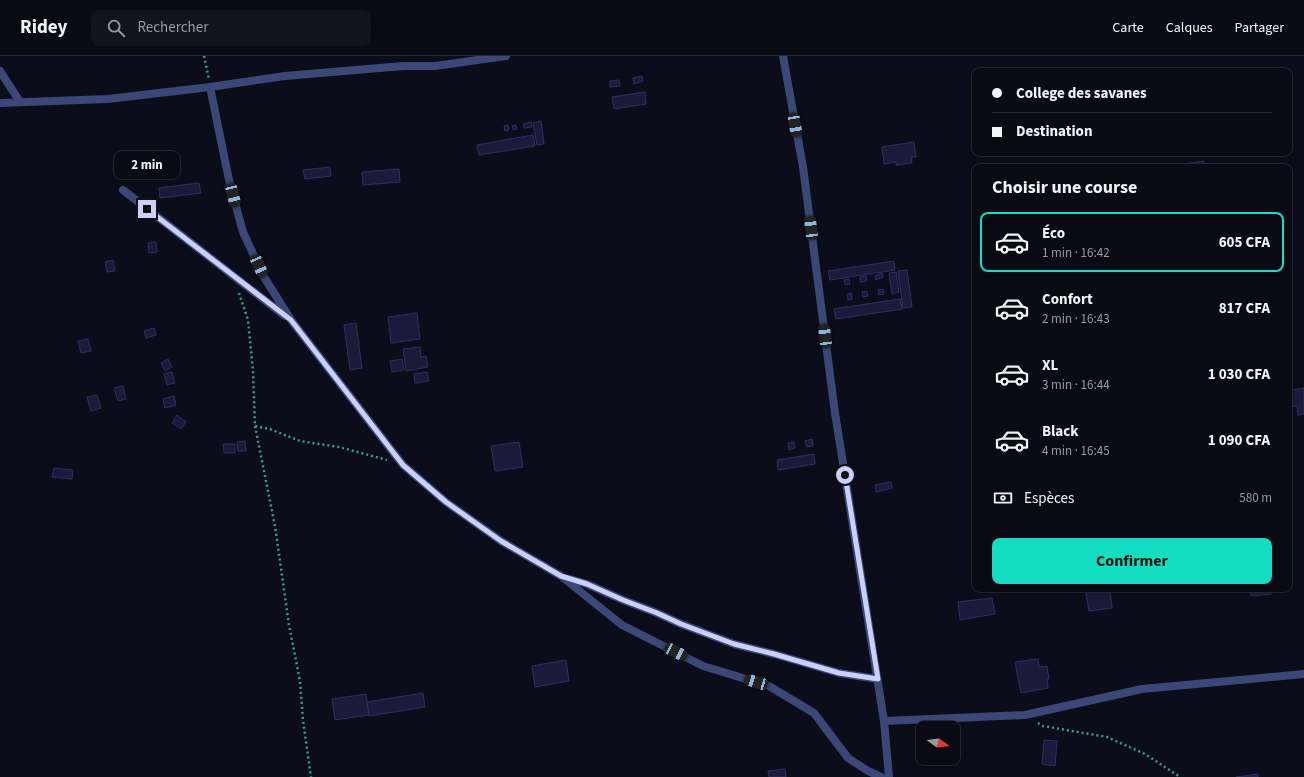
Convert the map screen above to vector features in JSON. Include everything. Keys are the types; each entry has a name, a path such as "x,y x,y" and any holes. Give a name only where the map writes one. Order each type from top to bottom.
{"street":[{"path":"0,103 108,99 210,87 285,76 403,66 435,66 506,56"},
{"path":"783,56 803,167 835,413 884,721 889,777"},
{"path":"0,71 20,102"},
{"path":"210,87 229,180 244,232 264,277 291,320 403,465 446,502 501,541 561,576 622,625 703,666 769,686 814,713 848,758 868,771 881,777"},
{"path":"123,190 291,320"},
{"path":"561,576 587,584 681,624 734,644 839,673 878,679"},
{"path":"884,721 1025,715 1142,689 1304,674"}],"path":[{"path":"204,56 210,87"},
{"path":"233,276 248,320 253,370 255,426 275,526 289,625 300,681 303,720 311,777"},
{"path":"255,426 270,429 300,441 338,447 403,465"},
{"path":"1025,715 1043,726 1107,737 1145,754 1180,777"}],"building":[{"path":"642,76 643,81 634,84 633,78"},
{"path":"619,80 620,86 610,87 610,81"},
{"path":"645,92 646,104 614,109 612,97"},
{"path":"541,121 544,144 537,145 533,123"},
{"path":"531,122 532,127 524,128 523,124"},
{"path":"508,125 509,130 505,131 504,126"},
{"path":"516,125 517,129 513,130 512,126"},
{"path":"533,135 535,146 479,155 477,145"},
{"path":"914,142 916,157 911,157 912,163 896,165 896,162 884,164 882,147"},
{"path":"1204,161 1204,164 1184,164"},
{"path":"330,167 331,176 305,179 303,170"},
{"path":"399,169 400,182 363,185 362,172"},
{"path":"199,183 201,193 160,198 159,188"},
{"path":"156,242 157,252 149,253 148,243"},
{"path":"113,260 115,271 107,272 105,262"},
{"path":"894,261 895,270 830,280 828,271"},
{"path":"907,270 912,307 903,308 898,271"},
{"path":"896,272 899,292 892,294 889,273"},
{"path":"882,273 883,277 876,280 875,276"},
{"path":"866,276 867,281 860,282 860,277"},
{"path":"849,279 850,284 845,285 844,280"},
{"path":"879,289 884,290 883,295 878,294"},
{"path":"867,291 868,296 863,297 862,292"},
{"path":"851,293 852,299 848,300 847,294"},
{"path":"900,299 902,309 836,319 834,309"},
{"path":"417,313 420,339 391,343 388,317"},
{"path":"356,323 362,368 350,370 344,325"},
{"path":"154,328 156,335 146,338 144,331"},
{"path":"88,339 91,351 81,353 78,341"},
{"path":"420,347 421,357 426,356 428,367 406,371 403,349"},
{"path":"168,359 172,367 165,371 161,363"},
{"path":"402,359 404,370 392,372 390,361"},
{"path":"172,372 175,383 167,385 164,374"},
{"path":"427,372 429,381 415,383 414,374"},
{"path":"123,386 126,399 118,401 114,388"},
{"path":"1304,388 1304,414 1298,415 1297,406 1292,407 1292,390"},
{"path":"97,395 101,408 91,411 87,397"},
{"path":"174,396 176,405 165,408 163,399"},
{"path":"177,415 186,422 181,429 172,423"},
{"path":"812,439 813,446 807,447 805,441"},
{"path":"245,441 246,451 238,451 237,442"},
{"path":"519,442 523,467 495,471 491,446"},
{"path":"794,442 795,448 789,450 788,443"},
{"path":"223,444 235,444 235,453 224,453"},
{"path":"814,454 815,464 778,470 777,460"},
{"path":"54,468 73,470 72,479 52,477"},
{"path":"891,482 892,488 876,492 875,485"},
{"path":"1110,592 1112,608 1089,611 1086,593"},
{"path":"1250,592 1271,592 1271,594 1251,596"},
{"path":"992,598 995,614 960,620 958,602"},
{"path":"1038,659 1039,667 1047,666 1049,679 1047,679 1048,688 1021,693 1015,662"},
{"path":"566,660 569,681 535,687 532,666"},
{"path":"423,693 425,707 369,716 367,702"},
{"path":"366,694 369,715 335,720 332,699"},
{"path":"1044,740 1057,741 1055,766 1042,764"},
{"path":"785,769 786,777 769,777 768,771"},
{"path":"1258,774 1258,777 1236,777"}],"route":[{"path":"147,209 291,320 403,465 446,502 501,541 561,576 587,584 681,624 734,644 839,673 878,679 845,475"}]}
